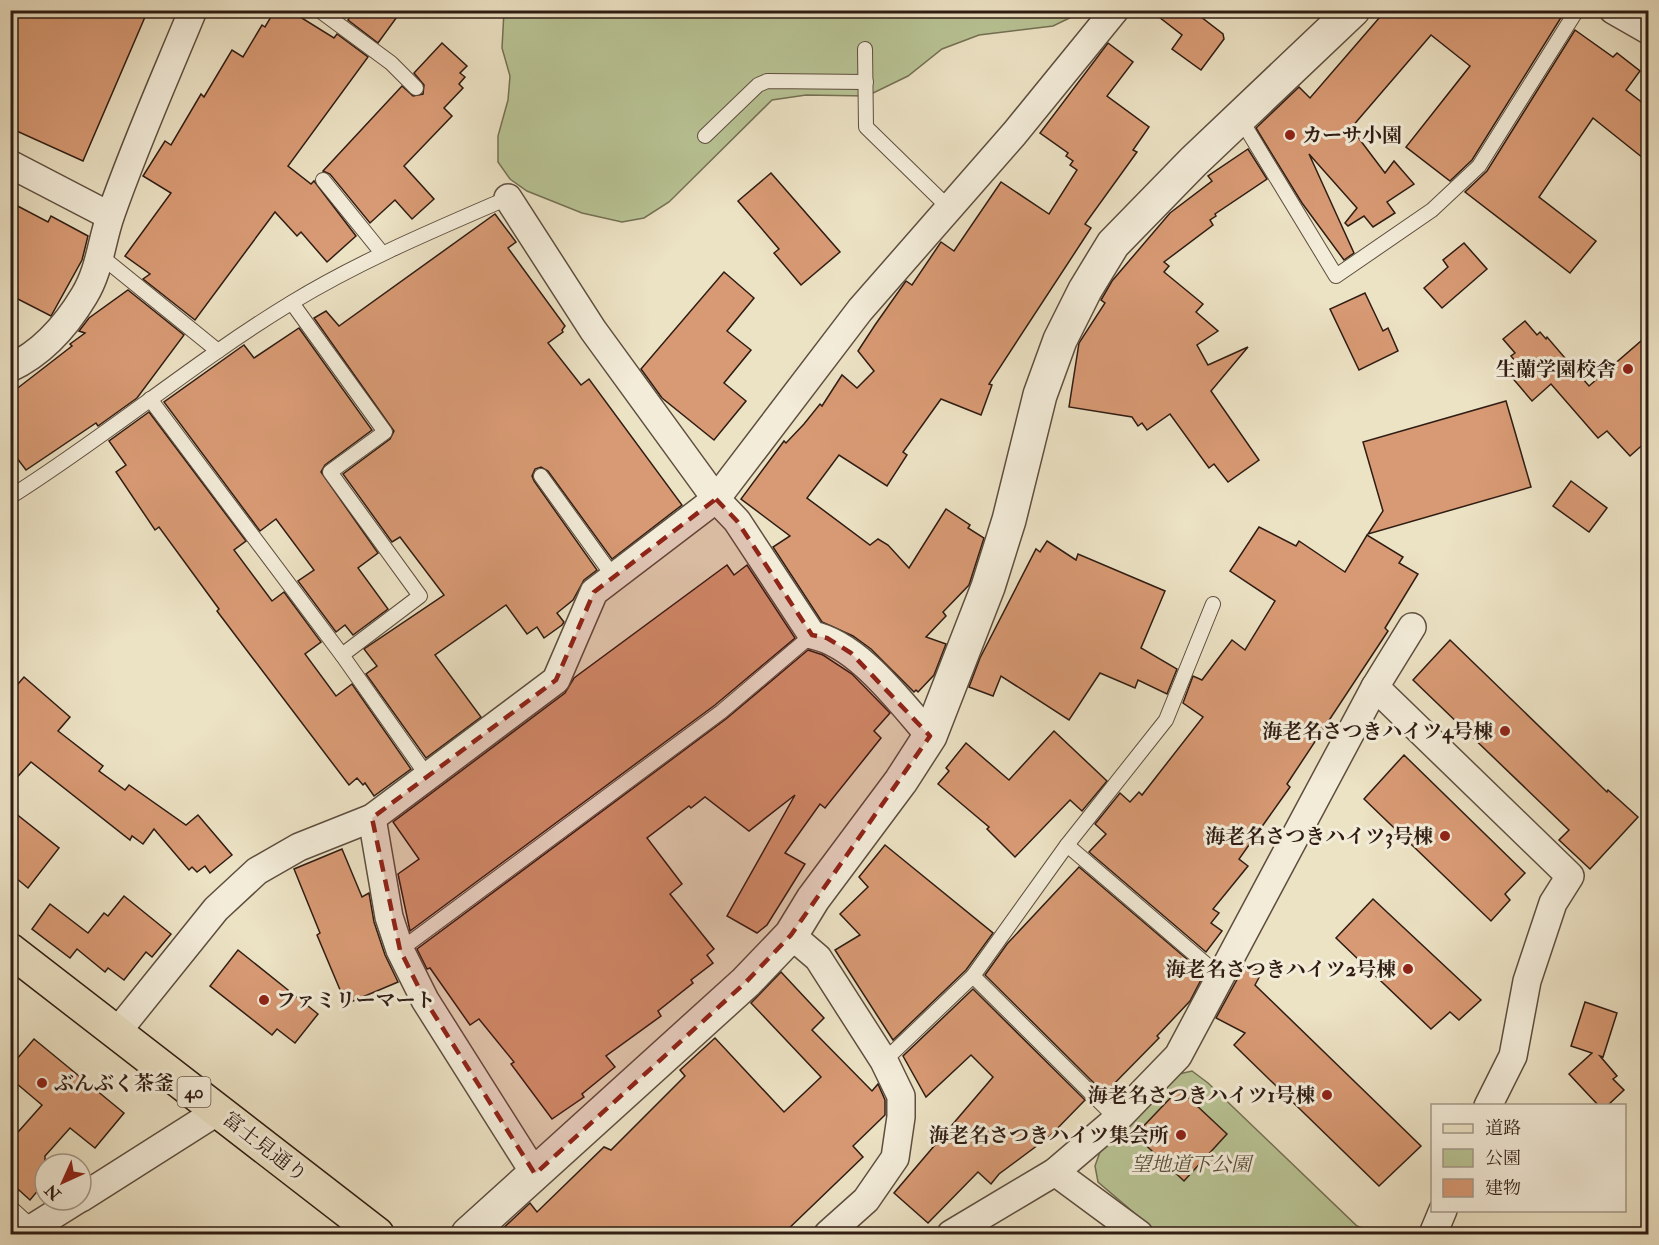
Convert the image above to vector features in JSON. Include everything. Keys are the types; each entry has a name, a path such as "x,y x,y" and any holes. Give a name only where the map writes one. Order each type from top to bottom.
{"main road":[{"name":"富士見通り","path":"10,950 377,1234"}],"street":[{"path":"10,368 31,358 61,328 85,295 102,257 110,216 193,10"},
{"path":"117,1032 216,909 257,871 299,847 372,818 556,680 594,592 716,499 860,310 1115,10"},
{"path":"1613,10 1648,30"},
{"path":"468,1234 746,982 791,935 813,899 901,781 930,736 988,586 1009,520 1040,395 1070,320 1113,244 1347,12"},
{"path":"10,164 110,216"},
{"path":"508,198 593,330 716,499 737,521 812,634 827,638 851,654 884,683 930,736"},
{"path":"951,1234 1055,1172 1117,1119 1178,1056 1375,687 1413,627"},
{"path":"1375,687 1570,876 1553,903 1527,981 1513,1056 1489,1104"},
{"path":"372,818 389,917 400,950 425,1000 535,1174"},
{"path":"791,935 818,958 884,1061 900,1096 901,1117 895,1158 866,1200 828,1234"},
{"path":"93,1190 218,1111"},
{"path":"1055,1172 1122,1229"},
{"path":"28,1231 58,1212"},
{"path":"1433,1234 1442,1212"}],"lane":[{"path":"319,10 391,63 416,88"},
{"path":"1240,118 1336,276 1432,210 1479,166 1577,10"},
{"path":"866,49 866,127 949,208"},
{"path":"705,136 758,85 767,81 866,82"},
{"path":"323,180 382,253"},
{"path":"10,497 218,351 292,303 382,253 508,198"},
{"path":"102,257 218,351"},
{"path":"292,303 385,432 330,472 420,596 342,655"},
{"path":"150,399 342,655 428,777"},
{"path":"541,477 613,576"},
{"path":"884,1061 973,975 1067,845 1166,720 1213,604"},
{"path":"400,950 721,712 812,634"},
{"path":"1067,845 1221,977"},
{"path":"973,975 1117,1119"},
{"path":"10,1207 28,1231"}],"highlighted area":[{"path":"716,499 737,521 812,635 827,638 851,653 930,736 791,935 746,982 535,1174 425,1000 400,950 372,818 556,680 594,592"}],"green space":[{"path":"504,11 1084,11 1053,26 979,35 942,49 908,76 867,96 806,95 772,100 669,202 644,218 622,222 582,213 527,191 510,179 498,162 498,136 508,100 510,76 502,48"},
{"name":"望地道下公園","path":"1192,1071 1208,1083 1357,1226 1379,1234 1159,1234 1098,1182 1095,1166 1101,1149 1125,1129 1179,1074"}],"building":[{"path":"10,10 148,10 83,161 10,128"},
{"path":"275,10 289,10 334,38 337,34 368,57 288,166 311,184 314,181 356,236 327,262 301,232 297,236 275,212 195,320 143,279 150,274 125,256 171,193 143,176 165,141 171,145 201,94 204,97 232,50 243,57 262,25 265,27"},
{"path":"354,10 402,10 378,43 348,20"},
{"path":"1150,10 1192,10 1223,34 1224,39 1201,70 1172,49 1182,35"},
{"path":"1386,10 1558,10 1562,16 1472,160 1450,181 1406,147 1470,66 1431,35 1351,128 1385,173 1394,161 1414,184 1387,202 1395,213 1373,227 1364,216 1348,226 1345,223 1357,208 1309,154 1354,253 1344,260 1302,203 1256,128 1299,87 1310,98"},
{"path":"1575,30 1613,57 1617,53 1640,71 1626,90 1648,107 1648,162 1593,118 1539,197 1596,241 1570,273 1465,192 1487,171"},
{"path":"442,43 467,66 460,73 465,77 459,84 463,88 444,108 452,116 404,166 434,199 412,219 395,200 370,223 330,174 323,171 402,86 413,96 423,94 424,85 414,73"},
{"path":"1108,43 1133,62 1107,96 1149,127 1133,150 1137,152 1085,224 1091,228 989,384 992,385 981,415 941,399 903,452 907,455 887,486 839,455 807,498 870,545 878,539 888,545 909,568 946,509 970,525 968,528 984,538 969,585 943,612 946,616 926,637 946,644 934,675 918,692 916,690 914,692 871,649 853,636 822,622 773,547 790,536 741,499 784,441 786,443 820,404 822,406 842,375 857,388 874,371 858,351 875,325 906,281 912,285 941,242 954,251 1001,182 1049,214 1077,170 1070,165 1073,161 1066,156 1068,153 1040,133"},
{"path":"1248,149 1267,179 1215,214 1216,216 1210,220 1213,225 1164,262 1169,266 1164,272 1203,304 1196,312 1218,331 1197,345 1208,365 1248,347 1211,391 1259,460 1228,482 1214,464 1209,468 1170,414 1147,430 1142,423 1138,426 1132,417 1069,407 1079,343 1105,303 1101,300 1112,281 1170,213 1212,181 1208,176"},
{"path":"771,173 840,252 801,285 774,253 779,249 738,201"},
{"path":"10,202 48,222 51,216 88,236 82,260 51,316 10,295"},
{"path":"495,214 516,242 508,248 565,326 563,332 548,343 581,385 589,379 682,505 612,559 548,471 541,467 535,469 532,476 534,481 597,570 584,580 573,600 557,613 564,622 562,625 544,638 537,627 527,634 506,605 435,655 481,717 426,758 366,674 377,666 364,649 444,595 400,537 392,542 343,474 390,439 394,431 314,318 326,311 339,326"},
{"path":"1464,243 1487,269 1442,308 1424,288 1448,267 1443,260"},
{"path":"724,272 754,298 727,331 751,350 724,383 746,401 714,440 662,398 641,369"},
{"path":"128,290 184,335 137,398 98,426 96,423 26,470 10,449 10,394 72,346 70,344 85,333 79,331 89,318"},
{"path":"1365,293 1383,331 1388,328 1398,351 1359,370 1330,309"},
{"path":"1525,321 1537,335 1540,332 1546,339 1547,337 1589,386 1648,335 1648,440 1630,456 1607,431 1598,438 1551,384 1532,401 1510,375 1520,367 1511,356 1515,353 1503,339"},
{"path":"299,328 372,430 325,465 321,472 378,553 358,568 388,609 353,635 345,625 336,632 298,581 314,570 276,519 260,531 164,402 244,345 254,358"},
{"path":"1506,401 1531,487 1368,534 1383,511 1363,442"},
{"path":"149,412 246,541 234,550 272,601 284,592 321,642 305,654 336,696 352,684 411,769 374,796 365,783 363,785 357,778 349,785 217,611 219,609 159,527 155,530 116,472 126,465 109,441"},
{"path":"1571,481 1607,508 1589,532 1553,506"},
{"path":"1259,527 1296,546 1299,541 1345,572 1367,535 1403,557 1399,563 1418,574 1385,628 1388,631 1287,784 1290,787 1239,859 1248,866 1213,909 1219,913 1211,923 1222,931 1206,952 1089,852 1106,834 1095,824 1120,793 1130,802 1139,792 1142,795 1203,717 1183,703 1193,676 1202,680 1232,640 1245,650 1275,601 1230,571"},
{"path":"1047,541 1076,560 1078,554 1165,591 1141,648 1177,669 1167,694 1138,680 1135,688 1100,673 1069,720 1001,676 993,696 969,687 980,658 1036,549 1040,552"},
{"path":"727,565 734,575 747,565 795,638 715,705 410,931 398,874 419,859 393,822 565,693 574,678"},
{"name":"海老名さつきハイツ4号棟","path":"1450,640 1607,792 1608,790 1638,817 1590,869 1559,840 1569,830 1413,680"},
{"path":"808,650 823,655 852,674 890,713 874,731 881,738 825,808 820,804 785,853 805,864 767,925 757,933 727,916 795,795 749,831 705,797 691,808 689,806 647,838 682,884 670,894 714,949 707,955 713,963 691,980 693,983 658,1011 661,1016 606,1056 615,1067 582,1094 584,1097 552,1119 511,1064 514,1062 479,1019 470,1025 430,968 427,969 417,949 726,719"},
{"path":"24,677 70,717 58,731 103,766 99,771 125,790 129,785 186,825 198,815 232,855 210,873 205,866 197,872 192,867 189,870 154,829 143,844 132,836 130,840 31,762 10,785 10,693"},
{"path":"1054,731 1107,781 1082,811 1070,800 1015,857 987,829 989,827 938,784 949,771 946,768 966,743 1009,780"},
{"name":"海老名さつきハイツ3号棟","path":"1404,755 1525,873 1505,894 1510,900 1491,921 1364,799"},
{"path":"10,809 59,848 28,888 10,873"},
{"path":"885,845 993,933 966,970 893,1040 835,950 860,935 840,914 868,887 859,877"},
{"path":"342,849 362,897 369,893 374,922 385,955 398,982 346,1004 317,935 320,933 294,869"},
{"path":"1079,867 1195,966 1192,970 1198,969 1204,974 1190,1001 1157,1036 1159,1038 1106,1092 1099,1085 1098,1087 985,975 1007,944"},
{"path":"124,896 171,934 152,957 146,952 124,980 108,968 105,972 77,949 70,958 32,929 50,904 88,933 104,913 108,916"},
{"name":"海老名さつきハイツ2号棟","path":"1373,899 1481,1000 1459,1020 1450,1012 1431,1029 1336,938"},
{"name":"ファミリーマート","path":"238,950 318,1014 295,1043 277,1029 272,1035 210,986"},
{"name":"海老名さつきハイツ1号棟","path":"1245,965 1262,972 1255,985 1421,1146 1379,1186 1234,1045 1245,1033 1216,1018"},
{"path":"781,972 824,1018 812,1030 872,1091 878,1084 885,1100 885,1115 853,1146 863,1157 783,1234 497,1234 530,1203 537,1212 604,1147 611,1150 685,1076 680,1070 715,1038 784,1112 821,1077 751,1003"},
{"path":"973,989 1085,1100 1050,1136 999,1174 991,1184 978,1172 928,1223 894,1193 993,1077 971,1055 926,1097 903,1056"},
{"path":"1585,1002 1617,1013 1603,1057 1600,1056 1617,1076 1613,1079 1624,1090 1609,1104 1597,1104 1569,1074 1592,1053 1571,1046"},
{"path":"34,1039 124,1113 95,1148 70,1128 49,1152 33,1152 33,1196 30,1200 10,1182 10,1141 42,1105 10,1078 10,1067"},
{"name":"海老名さつきハイツ集会所","path":"1179,1089 1227,1134 1184,1181 1135,1135"}],"place":[{"name":"カーサ小園","path":"1290,135"},
{"name":"生蘭学園校舎","path":"1628,369"},
{"name":"海老名さつきハイツ4号棟","path":"1505,731"},
{"name":"海老名さつきハイツ3号棟","path":"1445,836"},
{"name":"海老名さつきハイツ2号棟","path":"1408,969"},
{"name":"ファミリーマート","path":"264,1000"},
{"name":"ぶんぶく茶釜","path":"42,1083"},
{"name":"海老名さつきハイツ1号棟","path":"1327,1095"},
{"name":"海老名さつきハイツ集会所","path":"1181,1135"}]}
